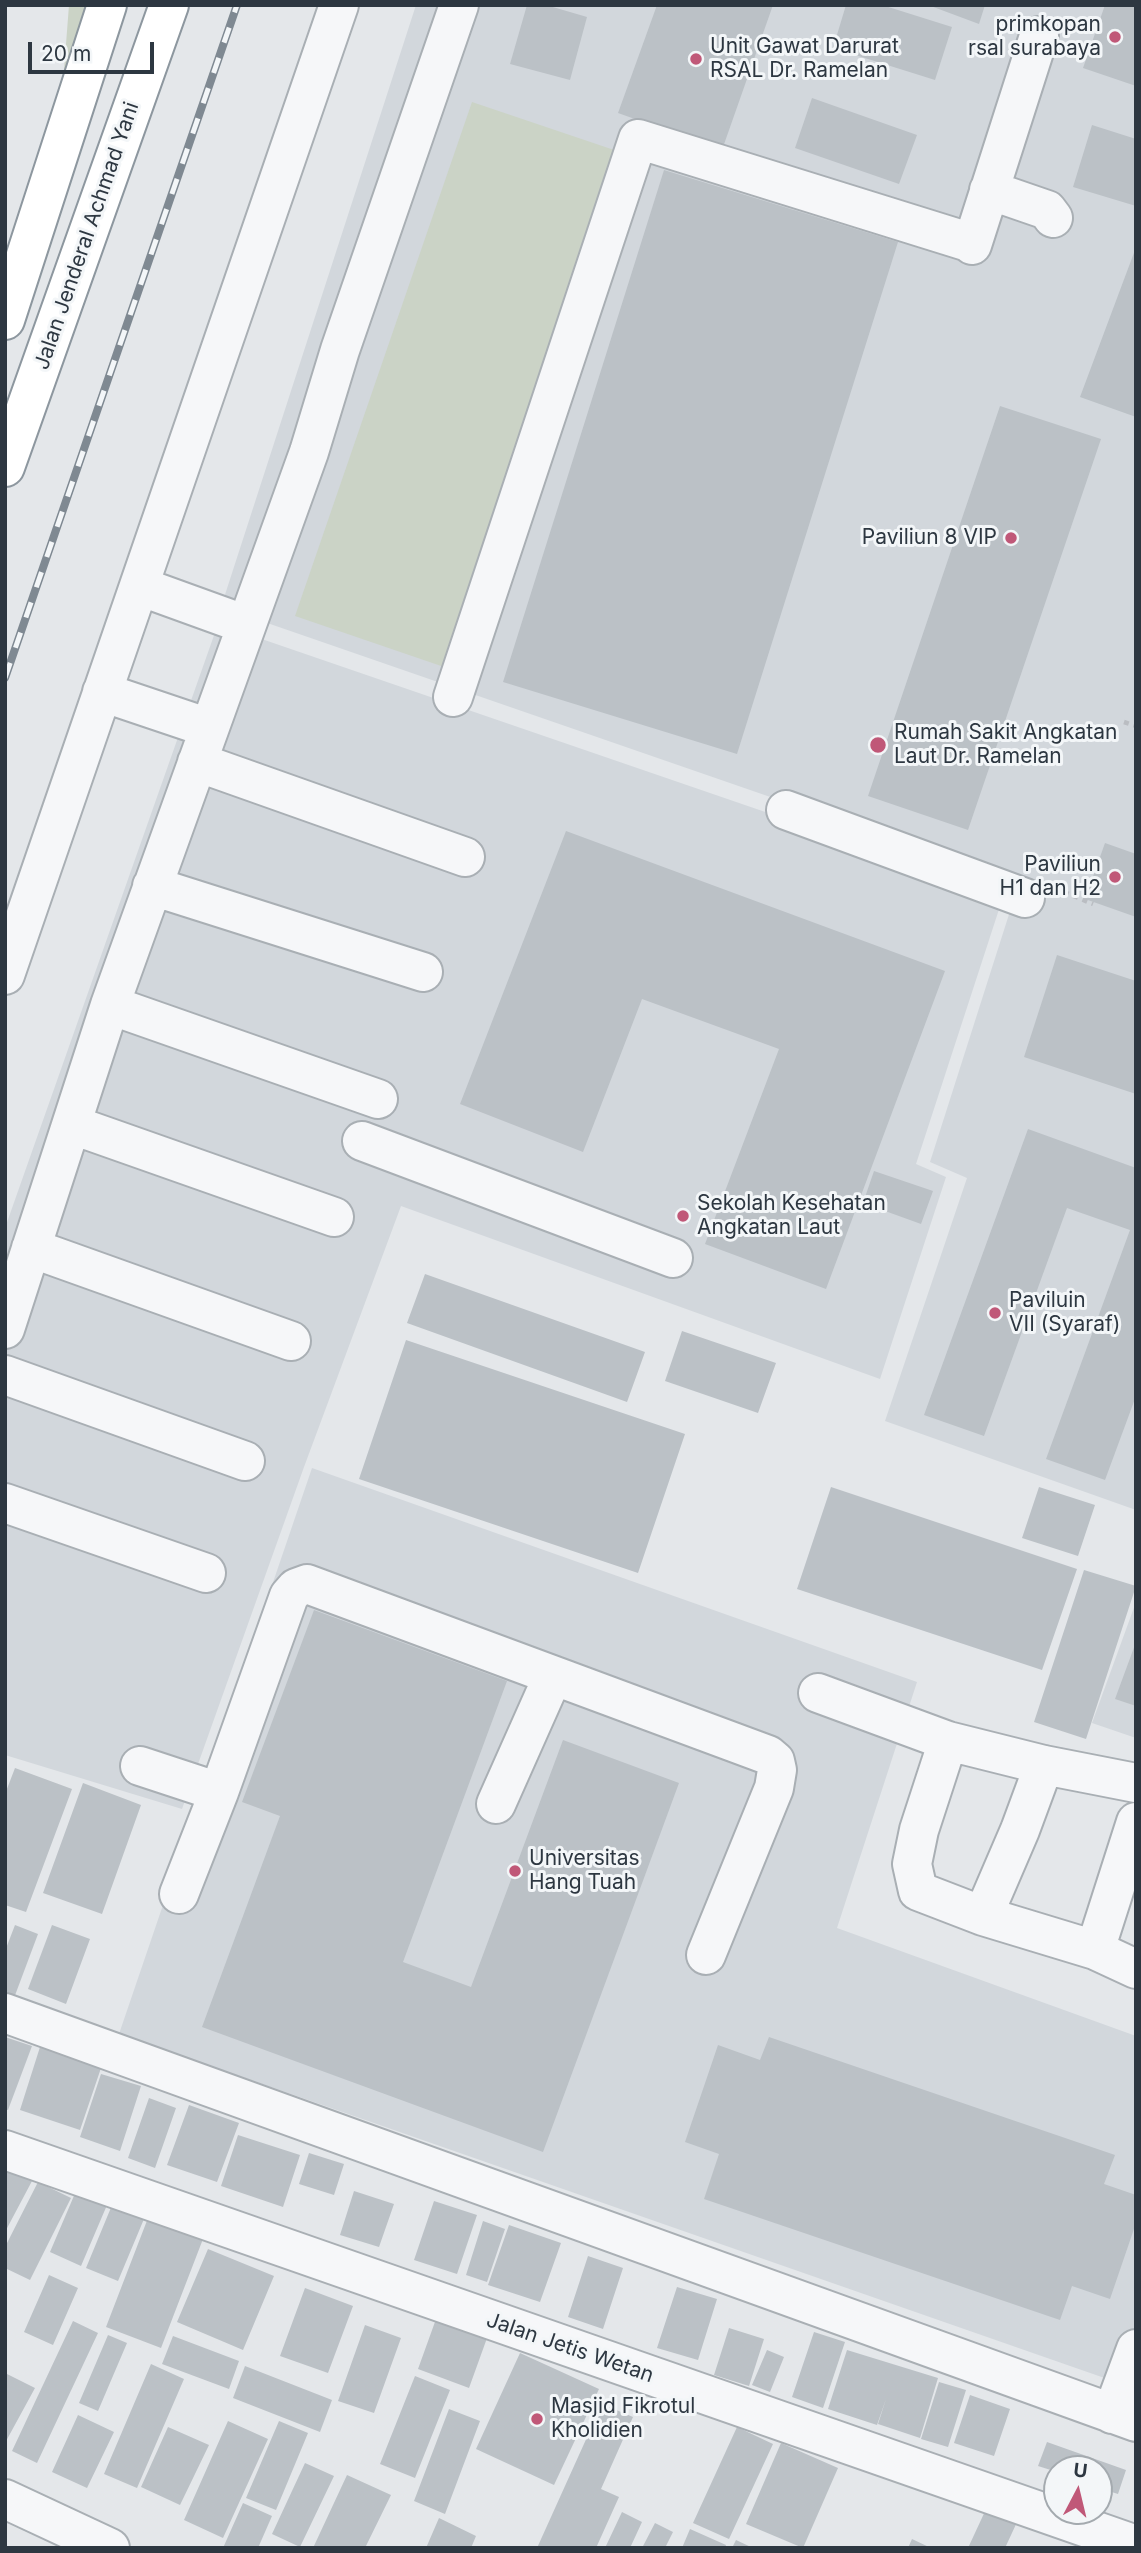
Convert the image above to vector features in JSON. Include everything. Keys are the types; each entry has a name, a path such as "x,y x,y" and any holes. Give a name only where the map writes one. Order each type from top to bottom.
{"highway":[{"path":"5,320 107,5"},
{"name":"Jalan Jenderal Achmad Yani","path":"5,467 169,5"}],"street":[{"path":"5,975 339,5"},
{"path":"5,1329 110,1005 244,624 309,452 340,350 459,5"},
{"path":"453,697 638,139 972,244 1039,36"},
{"path":"989,190 1047,210 1052,218"},
{"path":"139,586 244,624"},
{"path":"102,692 203,745 465,858"},
{"path":"786,810 1026,898"},
{"path":"152,886 423,972"},
{"path":"110,1005 378,1099"},
{"path":"73,1125 334,1217"},
{"path":"362,1141 673,1258"},
{"path":"31,1248 291,1341"},
{"path":"5,1375 245,1461"},
{"path":"5,1503 206,1573"},
{"path":"179,1894 219,1792 289,1596 296,1588 307,1584 768,1755 775,1761 777,1770 774,1788 706,1955"},
{"path":"496,1804 552,1676"},
{"path":"818,1693 948,1741 1044,1765 1136,1783"},
{"path":"948,1741 919,1830 912,1864 918,1891 983,1916 1096,1950 1136,1969"},
{"path":"983,1916 1044,1765"},
{"path":"140,1766 219,1792"},
{"path":"1096,1950 1136,1822"},
{"path":"5,2013 1124,2418 1136,2349"},
{"name":"Jalan Jetis Wetan","path":"5,2150 1136,2545"},
{"path":"5,2499 101,2546"}],"path":[{"path":"1124,722 1136,726"},
{"path":"1063,892 1093,904"}],"shaded area":[{"path":"69,5 98,5 63,83"},
{"name":"Rumah Sakit Angkatan Laut Dr. Ramelan","path":"416,5 1136,5 1136,1510 885,1421 967,1178 930,1162 1019,883 221,607"},
{"path":"472,102 623,153 447,668 295,616"},
{"name":"Sekolah Kesehatan Angkatan Laut","path":"218,624 1004,894 916,1164 946,1177 880,1379 401,1206 182,1809 5,1755 5,1228"},
{"name":"Universitas Hang Tuah","path":"312,1468 917,1682 837,1928 1136,2036 1136,2389 119,2034"},
{"path":"1136,1602 1136,1738 1092,1723"}],"building":[{"path":"527,5 546,5 587,17 570,80 510,64"},
{"name":"Unit Gawat Darurat RSAL Dr. Ramelan","path":"657,5 773,5 722,150 618,113"},
{"path":"846,5 882,5 952,27 935,80 833,48"},
{"name":"Unit Gawat Darurat RSAL Dr. Ramelan","path":"928,5 985,5 979,24"},
{"name":"primkopan rsal surabaya","path":"1105,5 1136,5 1136,86 1083,68"},
{"path":"812,98 917,135 899,184 795,148"},
{"path":"1092,125 1136,139 1136,206 1073,187"},
{"path":"664,170 898,242 737,754 503,682"},
{"path":"1136,250 1136,417 1080,397"},
{"name":"Paviliun 8 VIP","path":"1000,406 1101,439 968,830 868,796"},
{"path":"566,831 945,971 826,1289 705,1244 779,1049 642,999 583,1152 460,1104"},
{"name":"Paviliun H1 dan H2","path":"1105,843 1136,854 1136,917 1085,899"},
{"path":"1057,955 1136,981 1136,1094 1024,1057"},
{"name":"Paviluin VII (Syaraf)","path":"1028,1129 1136,1168 1136,1396 1105,1480 1046,1459 1130,1230 1067,1208 984,1436 924,1415"},
{"path":"874,1171 933,1191 921,1224 863,1203"},
{"path":"425,1274 645,1352 627,1402 407,1323"},
{"path":"682,1331 776,1363 758,1413 665,1381"},
{"path":"406,1340 685,1434 638,1573 359,1479"},
{"path":"831,1487 1077,1569 1042,1670 797,1589"},
{"path":"1039,1487 1095,1505 1078,1556 1022,1538"},
{"path":"1084,1570 1136,1586 1086,1739 1034,1722"},
{"path":"314,1610 507,1681 403,1962 471,1987 563,1740 679,1783 543,2152 202,2027 280,1816 242,1802"},
{"path":"1136,1642 1136,1706 1115,1699"},
{"path":"15,1768 72,1789 26,1912 5,1905 5,1794"},
{"path":"83,1783 141,1805 102,1914 43,1893"},
{"path":"15,1925 38,1934 14,1998 5,1994 5,1951"},
{"path":"52,1925 90,1939 66,2004 28,1989"},
{"path":"5,2037 32,2046 8,2110 5,2109"},
{"path":"769,2037 1115,2155 1104,2184 1136,2195 1136,2223 1110,2299 1072,2286 1060,2320 704,2199 719,2154 685,2142 718,2045 760,2060"},
{"path":"40,2047 101,2068 80,2130 20,2110"},
{"path":"101,2074 141,2086 120,2151 80,2137"},
{"path":"149,2098 176,2108 155,2168 128,2158"},
{"path":"189,2105 239,2123 217,2182 167,2165"},
{"path":"238,2135 300,2155 283,2207 221,2186"},
{"path":"309,2153 344,2164 334,2195 299,2184"},
{"path":"5,2167 32,2181 5,2232"},
{"path":"82,2177 113,2191 81,2266 50,2252"},
{"path":"38,2182 71,2198 30,2280 5,2268 5,2247"},
{"path":"354,2191 394,2204 379,2247 340,2235"},
{"path":"117,2193 149,2207 118,2281 86,2268"},
{"path":"434,2201 477,2215 457,2274 414,2260"},
{"path":"153,2205 208,2226 161,2348 106,2327"},
{"path":"483,2221 505,2229 487,2282 466,2275"},
{"path":"509,2225 561,2243 540,2302 488,2285"},
{"path":"208,2249 274,2276 243,2350 177,2322"},
{"path":"588,2256 623,2268 603,2329 568,2317"},
{"path":"49,2275 78,2288 53,2345 24,2332"},
{"path":"677,2287 717,2299 698,2360 657,2348"},
{"path":"305,2288 353,2306 328,2373 280,2356"},
{"path":"440,2308 491,2327 469,2388 418,2369"},
{"path":"73,2321 98,2333 37,2463 12,2451"},
{"path":"365,2325 401,2338 374,2413 338,2401"},
{"path":"729,2328 764,2339 749,2386 714,2375"},
{"path":"814,2332 845,2342 823,2408 792,2397"},
{"path":"108,2335 127,2343 98,2411 79,2403"},
{"path":"173,2336 239,2361 229,2389 162,2364"},
{"path":"767,2350 784,2357 770,2392 752,2385"},
{"path":"847,2350 938,2378 920,2438 878,2424 886,2399 877,2425 828,2409"},
{"name":"Masjid Fikrotul Kholidien","path":"520,2353 599,2389 554,2485 476,2449"},
{"path":"151,2364 184,2379 137,2488 104,2474"},
{"path":"245,2366 332,2400 320,2432 233,2398"},
{"path":"5,2373 35,2388 5,2443"},
{"path":"415,2376 450,2390 415,2478 380,2464"},
{"path":"939,2382 966,2390 948,2447 921,2439"},
{"path":"970,2395 1010,2409 994,2456 954,2443"},
{"path":"602,2404 633,2417 601,2489 619,2497 596,2548 537,2548"},
{"path":"449,2409 480,2421 445,2514 414,2501"},
{"path":"78,2415 114,2432 87,2488 52,2472"},
{"path":"228,2421 268,2439 223,2538 184,2520"},
{"path":"279,2421 308,2433 276,2510 246,2498"},
{"path":"168,2427 209,2445 180,2505 141,2487"},
{"path":"737,2427 773,2444 729,2539 693,2523"},
{"path":"1047,2442 1084,2455 1043,2455 1043,2468 1038,2466"},
{"path":"781,2443 838,2468 803,2548 746,2524"},
{"path":"305,2463 334,2476 300,2547 272,2534"},
{"path":"1113,2465 1126,2470 1118,2494 1113,2492"},
{"path":"347,2475 391,2495 365,2548 313,2548"},
{"path":"243,2503 272,2516 258,2548 223,2548"},
{"path":"987,2507 1018,2520 1005,2548 968,2548"},
{"path":"622,2512 642,2522 630,2548 605,2548"},
{"path":"439,2518 476,2536 471,2548 426,2548"},
{"path":"655,2523 673,2532 665,2548 642,2548"},
{"path":"690,2529 726,2545 725,2548 682,2548"},
{"path":"912,2539 931,2548 908,2548"},
{"path":"736,2540 753,2548 732,2548"}],"railway":[{"path":"5,678 237,5"}],"place":[{"name":"primkopan rsal surabaya","path":"1115,37"},
{"name":"Unit Gawat Darurat RSAL Dr. Ramelan","path":"696,59"},
{"name":"Paviliun 8 VIP","path":"1011,538"},
{"name":"Rumah Sakit Angkatan Laut Dr. Ramelan","path":"878,745"},
{"name":"Paviliun H1 dan H2","path":"1115,877"},
{"name":"Sekolah Kesehatan Angkatan Laut","path":"683,1216"},
{"name":"Paviluin VII (Syaraf)","path":"995,1313"},
{"name":"Universitas Hang Tuah","path":"515,1871"},
{"name":"Masjid Fikrotul Kholidien","path":"537,2419"}]}
